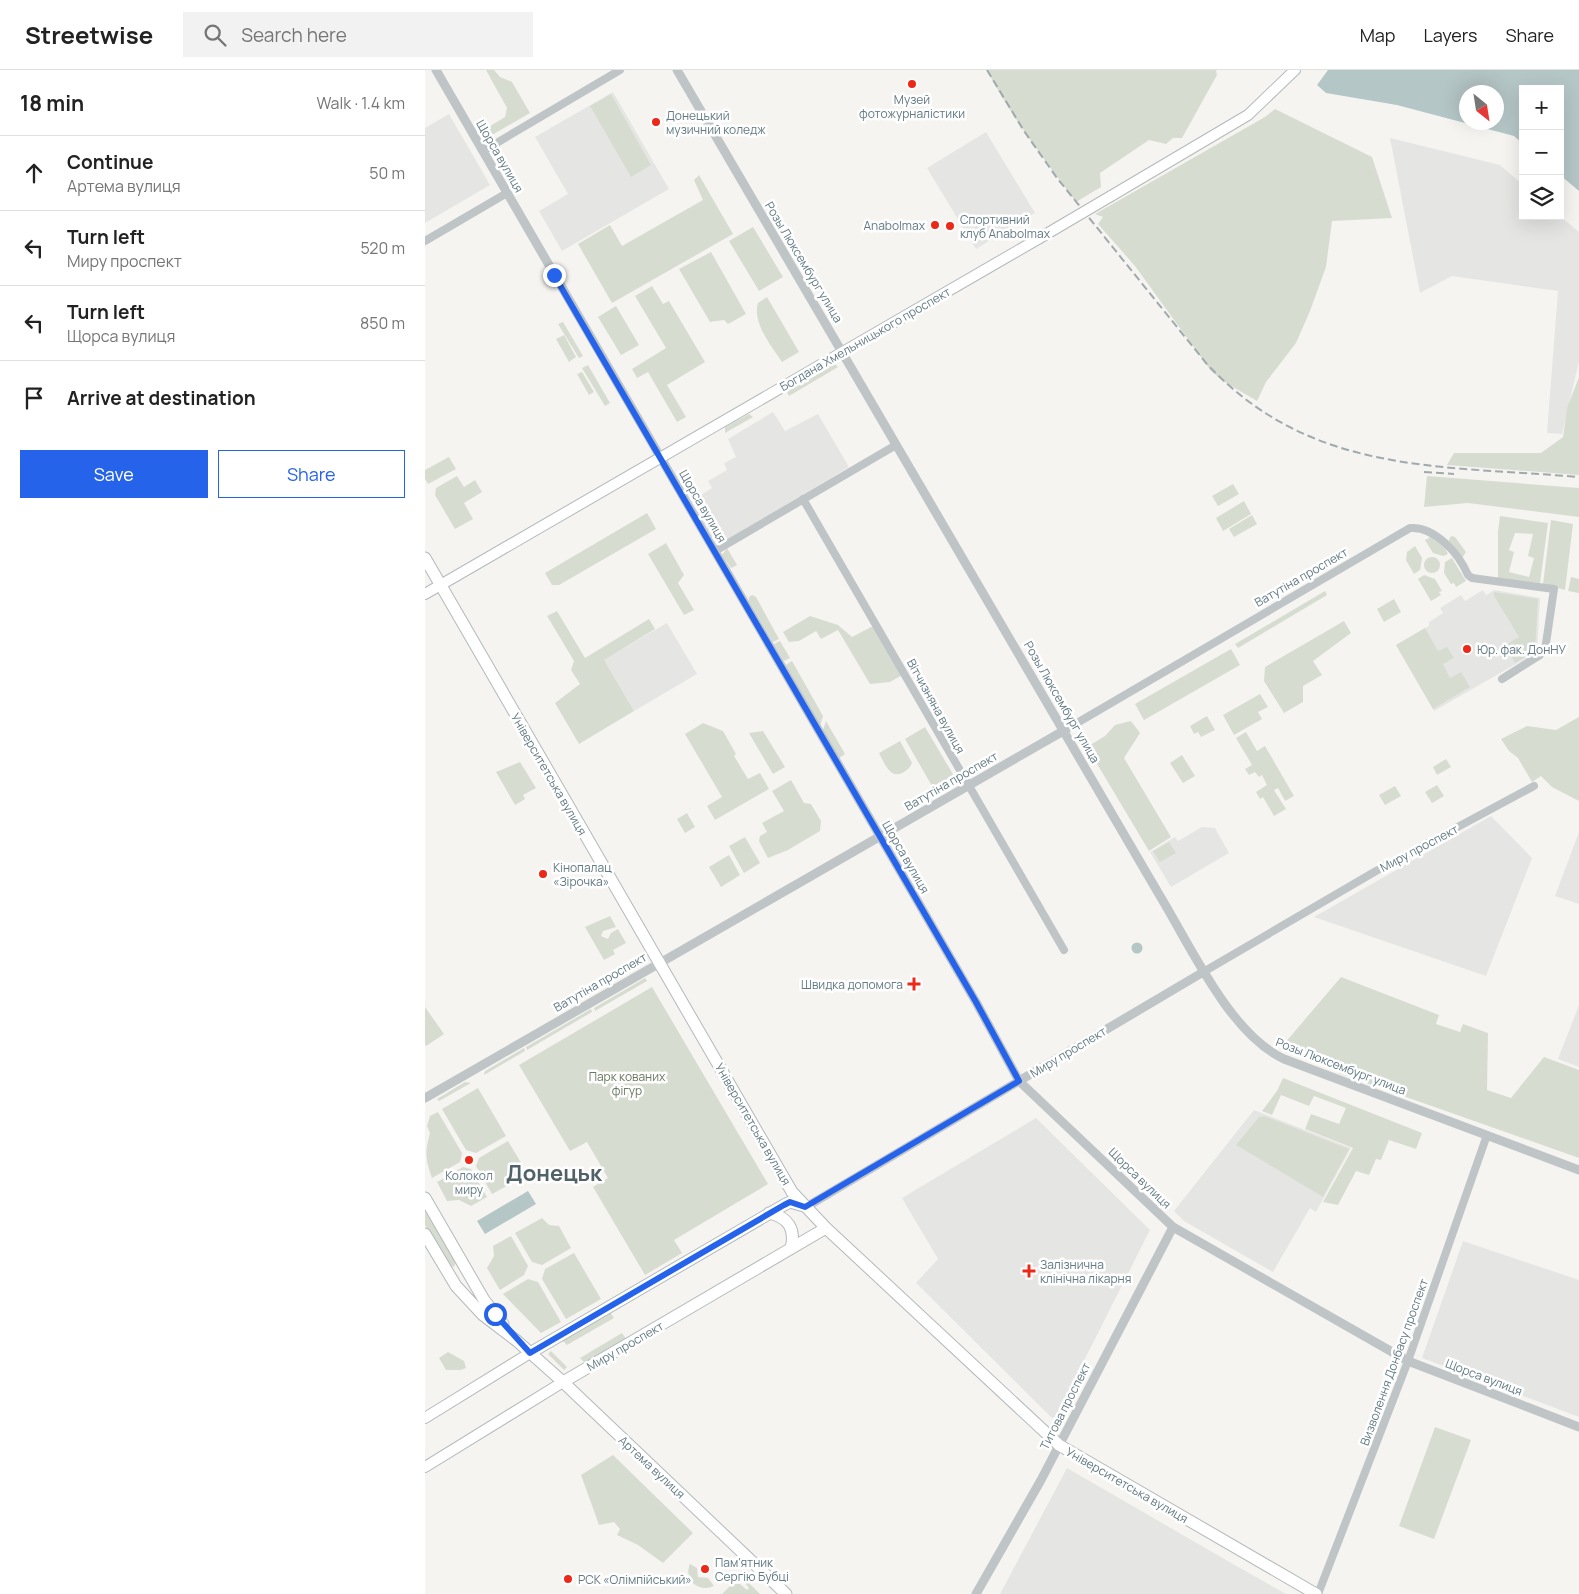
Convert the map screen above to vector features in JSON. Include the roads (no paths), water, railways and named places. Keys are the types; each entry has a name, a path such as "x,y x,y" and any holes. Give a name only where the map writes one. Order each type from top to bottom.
{"main road":[{"name":"Богдана Хмельницького проспект","path":"425,594 1248,115 1295,70"},
{"name":"Університетська вулиця","path":"425,558 792,1192 826,1228 1059,1445 1317,1594"},
{"name":"Артема вулиця","path":"425,1198 484,1300 517,1341"},
{"path":"425,1418 530,1353 769,1213 790,1202 805,1207"},
{"path":"769,1213 780,1216 788,1221 794,1238 791,1248"},
{"name":"Миру проспект","path":"425,1467 563,1382 826,1228"},
{"name":"Артема вулиця","path":"425,1234 457,1286 483,1314 563,1382 786,1594"},
{"path":"443,1264 451,1272 458,1271 461,1265 458,1255"}],"street":[{"name":"Щорса вулиця","path":"436,70 976,1002 1019,1081 1173,1227 1408,1361 1579,1427"},
{"path":"483,152 621,70"},
{"name":"Розы Люксембург улица","path":"677,70 1235,1020 1269,1052 1579,1170"},
{"path":"425,241 507,193"},
{"path":"715,550 896,445"},
{"name":"Вітчизняна вулиця","path":"803,499 912,684 1064,950"},
{"name":"Ватутіна проспект","path":"425,1098 1065,730 1410,528 1427,529 1438,535 1472,578 1554,589 1545,650 1541,656 1502,679"},
{"name":"Миру проспект","path":"805,1207 1376,871 1534,786"},
{"name":"Визволення Донбасу проспект","path":"1317,1594 1408,1361 1487,1135"},
{"name":"Титова проспект","path":"977,1594 1059,1445 1173,1227"}],"railway":[{"path":"987,70 1024,131 1057,178 1206,363 1246,400 1288,426 1333,445 1379,458 1476,470 1579,477"},
{"path":"1424,472 1454,474"}],"place":[{"name":"Музей фотожурналістики","path":"912,84"},
{"name":"Донецький музичний коледж","path":"656,122"},
{"name":"Anabolmax","path":"935,225"},
{"name":"Спортивний клуб Anabolmax","path":"950,226"},
{"name":"Юр. фак. ДонНУ","path":"1467,649"},
{"name":"Кінопалац «Зірочка»","path":"543,874"},
{"name":"Швидка допомога","path":"914,984"},
{"name":"Колокол миру","path":"469,1160"},
{"name":"Залізнична клінічна лікарня","path":"1029,1271"},
{"name":"Пам'ятник Сергію Бубці","path":"705,1569"},
{"name":"РСК «Олімпійський»","path":"568,1579"}],"district":[{"name":"Донецьк","path":"554,1173"}],"park label":[{"name":"Парк кованих фігур","path":"627,1083"}]}
